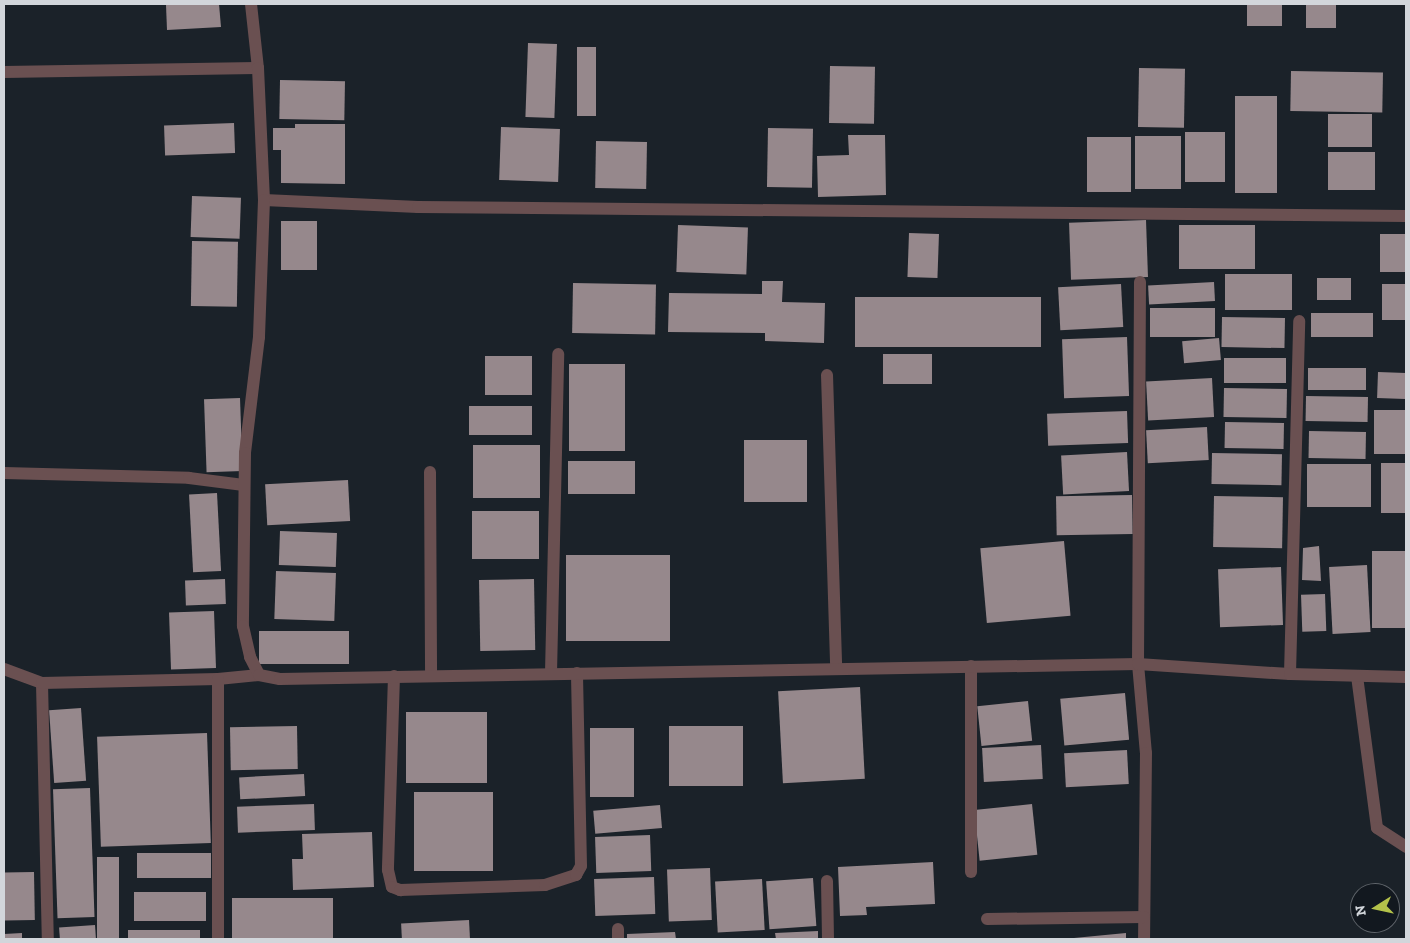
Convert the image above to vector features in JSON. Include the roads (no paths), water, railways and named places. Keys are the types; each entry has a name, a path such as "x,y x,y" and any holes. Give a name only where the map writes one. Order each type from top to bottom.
{"street":[{"path":"251,4 258,68 264,200 259,337 244,485 243,626 250,657 259,675"},
{"path":"4,72 258,68"},
{"path":"264,200 418,207 1406,216"},
{"path":"1140,282 1138,664 1146,753 1144,939"},
{"path":"1290,674 1299,321"},
{"path":"551,673 558,354"},
{"path":"827,375 836,668"},
{"path":"4,472 189,478 244,485"},
{"path":"430,472 431,675"},
{"path":"4,669 42,682 218,679 259,675 280,679 1138,664 1290,674 1406,677"},
{"path":"971,666 971,872"},
{"path":"394,676 388,870 392,887 400,890 545,885 576,875 581,866 577,673"},
{"path":"1358,676 1377,828 1406,847"},
{"path":"218,679 218,939"},
{"path":"42,682 48,939"},
{"path":"827,881 828,939"},
{"path":"988,919 1144,917"}]}
